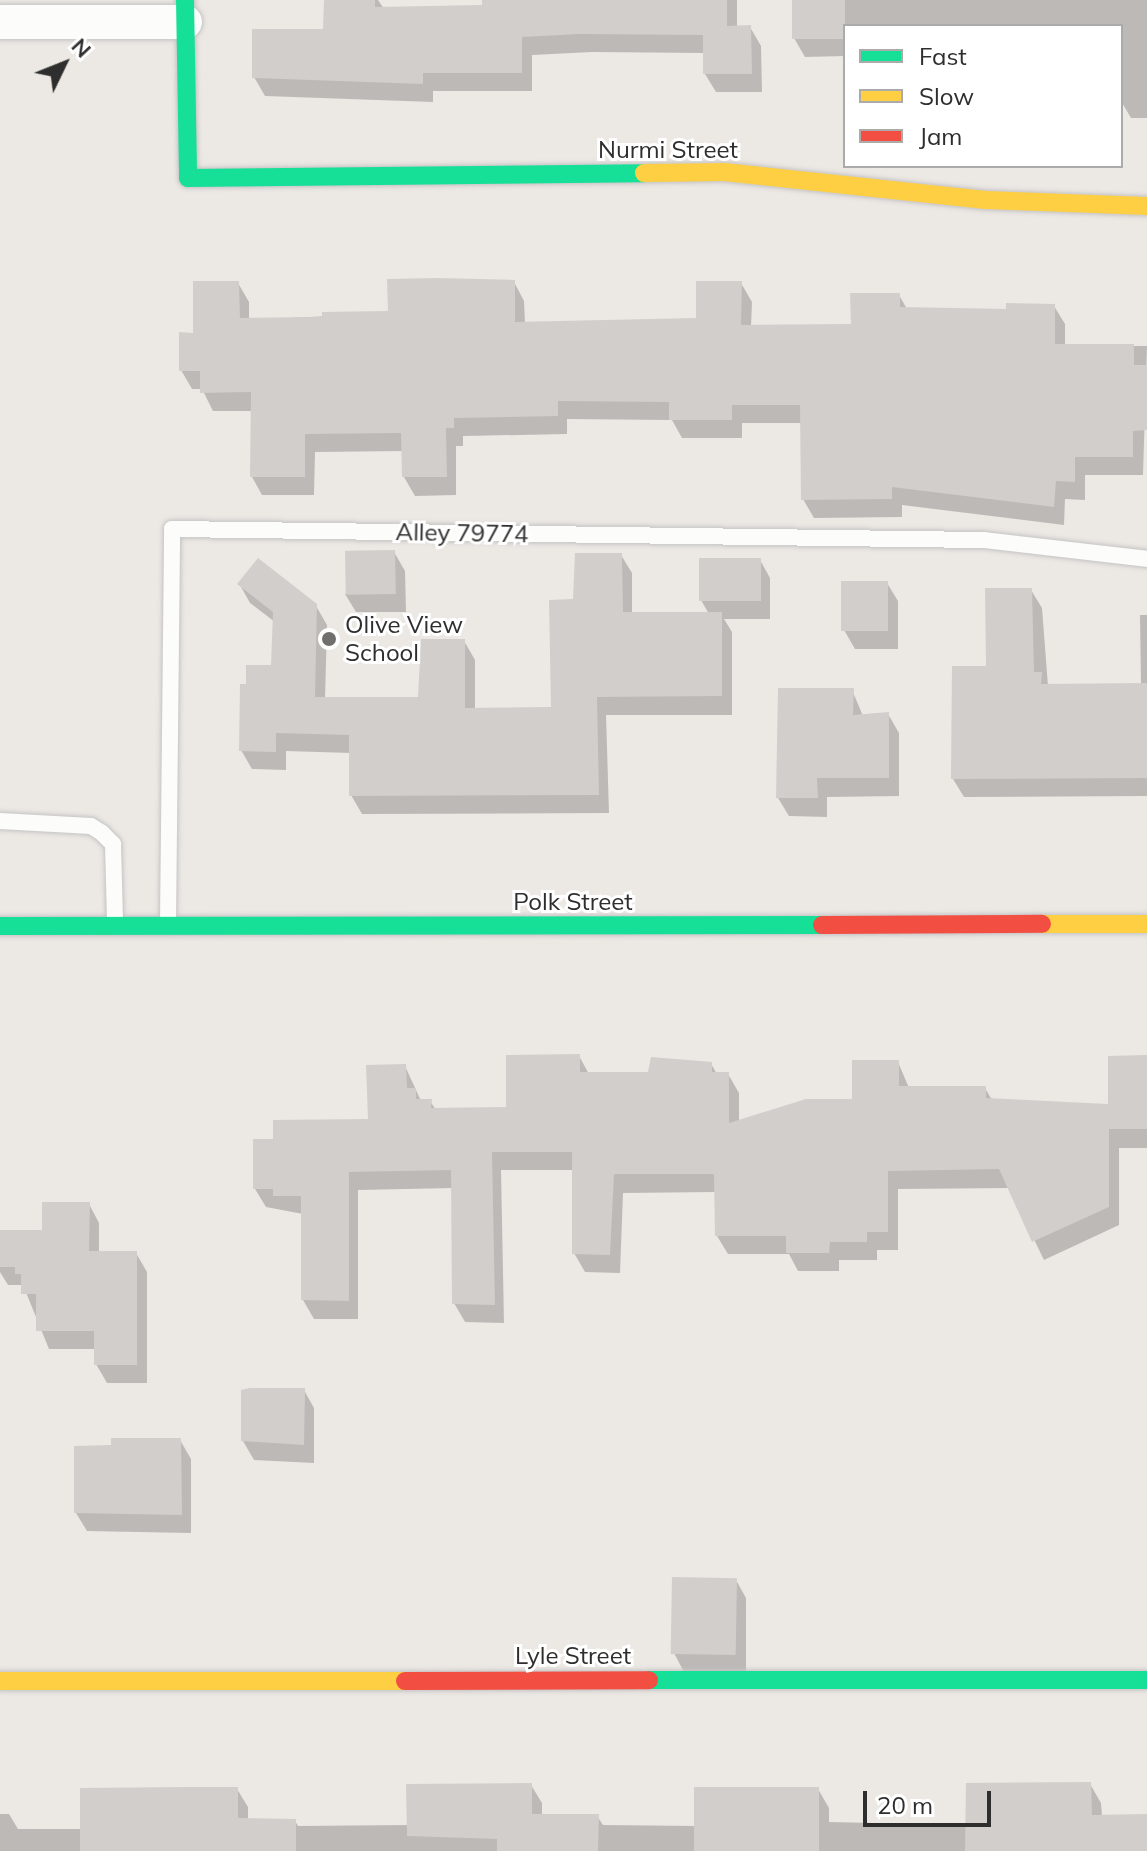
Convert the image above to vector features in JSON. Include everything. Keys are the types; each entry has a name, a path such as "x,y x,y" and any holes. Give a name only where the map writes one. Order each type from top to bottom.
{"street":[{"path":"0,22 185,11"},
{"name":"Nurmi Street","path":"185,11 188,178 724,172 986,200 1147,206"},
{"name":"Polk Street","path":"0,926 1147,924"},
{"name":"Lyle Street","path":"0,1681 1147,1680"}],"lane":[{"name":"Alley 79774","path":"168,926 172,529 984,540 1147,559"},
{"path":"0,821 91,826 102,833 113,844 115,924"}],"building":[{"path":"324,0 375,0 375,7 482,5 482,0 727,0 727,26 751,25 752,74 703,74 703,35 580,34 522,37 522,73 423,73 423,84 252,78 252,29 323,29"},
{"path":"792,0 845,0 843,39 792,39"},
{"path":"387,279 515,280 515,322 696,318 696,281 742,281 741,325 851,324 850,293 900,293 900,307 1006,309 1006,303 1055,304 1055,344 1134,344 1134,365 1147,365 1147,430 1133,431 1133,457 1075,457 1075,482 1056,481 1054,507 892,487 892,499 801,500 800,405 732,405 732,420 669,420 669,402 558,401 558,416 454,418 454,428 446,428 447,477 402,477 401,433 305,434 305,477 250,477 251,392 200,393 200,371 179,371 179,332 193,333 193,281 239,281 240,318 322,317 322,312 388,311"},
{"path":"395,550 396,594 346,595 345,551"},
{"path":"575,553 622,553 623,612 722,612 722,696 597,697 599,795 349,796 349,735 276,733 276,752 239,751 240,684 246,684 246,665 271,665 273,612 237,584 258,558 317,604 315,697 418,697 421,639 465,639 465,708 551,707 549,600 573,599"},
{"path":"699,558 761,558 761,601 699,601"},
{"path":"841,581 888,581 888,631 841,631"},
{"path":"985,588 1032,588 1034,672 1042,672 1041,684 1147,683 1147,778 951,779 952,666 986,666"},
{"path":"778,688 854,688 853,715 889,712 889,778 817,778 818,798 776,798"},
{"path":"580,1054 580,1072 648,1072 651,1057 712,1062 712,1072 729,1072 729,1123 806,1099 852,1099 852,1060 899,1060 899,1086 986,1086 986,1098 1108,1104 1108,1056 1147,1055 1147,1129 1109,1129 1109,1207 1032,1242 999,1169 888,1171 888,1232 867,1232 867,1242 830,1242 829,1253 786,1253 786,1236 715,1236 714,1174 614,1174 610,1255 572,1254 572,1152 492,1152 495,1305 452,1304 451,1170 349,1172 349,1301 301,1300 301,1196 273,1196 273,1189 253,1189 253,1139 273,1139 273,1120 368,1119 366,1065 406,1064 407,1088 416,1088 416,1099 432,1099 431,1108 506,1107 506,1055"},
{"path":"42,1202 90,1202 89,1251 137,1251 137,1365 94,1365 94,1331 36,1331 36,1294 21,1294 21,1274 15,1274 15,1267 0,1267 0,1230 42,1230"},
{"path":"305,1388 304,1445 241,1441 241,1390"},
{"path":"111,1438 181,1438 182,1515 74,1513 74,1446 111,1445"},
{"path":"672,1577 737,1578 736,1655 671,1654"},
{"path":"1091,1782 1092,1815 1147,1814 1147,1851 965,1851 966,1783"},
{"path":"532,1783 532,1814 599,1814 598,1851 497,1851 497,1839 407,1836 406,1784"},
{"path":"238,1787 238,1818 296,1819 296,1851 80,1851 80,1788"},
{"path":"694,1787 819,1787 819,1851 694,1851"}],"traffic: fast":[{"path":"185,0 188,178 644,173"},
{"path":"0,926 822,925"},
{"path":"649,1680 1147,1680"}],"traffic: slow":[{"path":"644,173 724,172 986,200 1147,206"},
{"path":"1042,924 1147,924"},
{"path":"0,1681 405,1681"}],"traffic: jam":[{"path":"822,925 1042,924"},
{"path":"405,1681 649,1680"}],"place":[{"name":"Olive View School","path":"329,639"}]}
